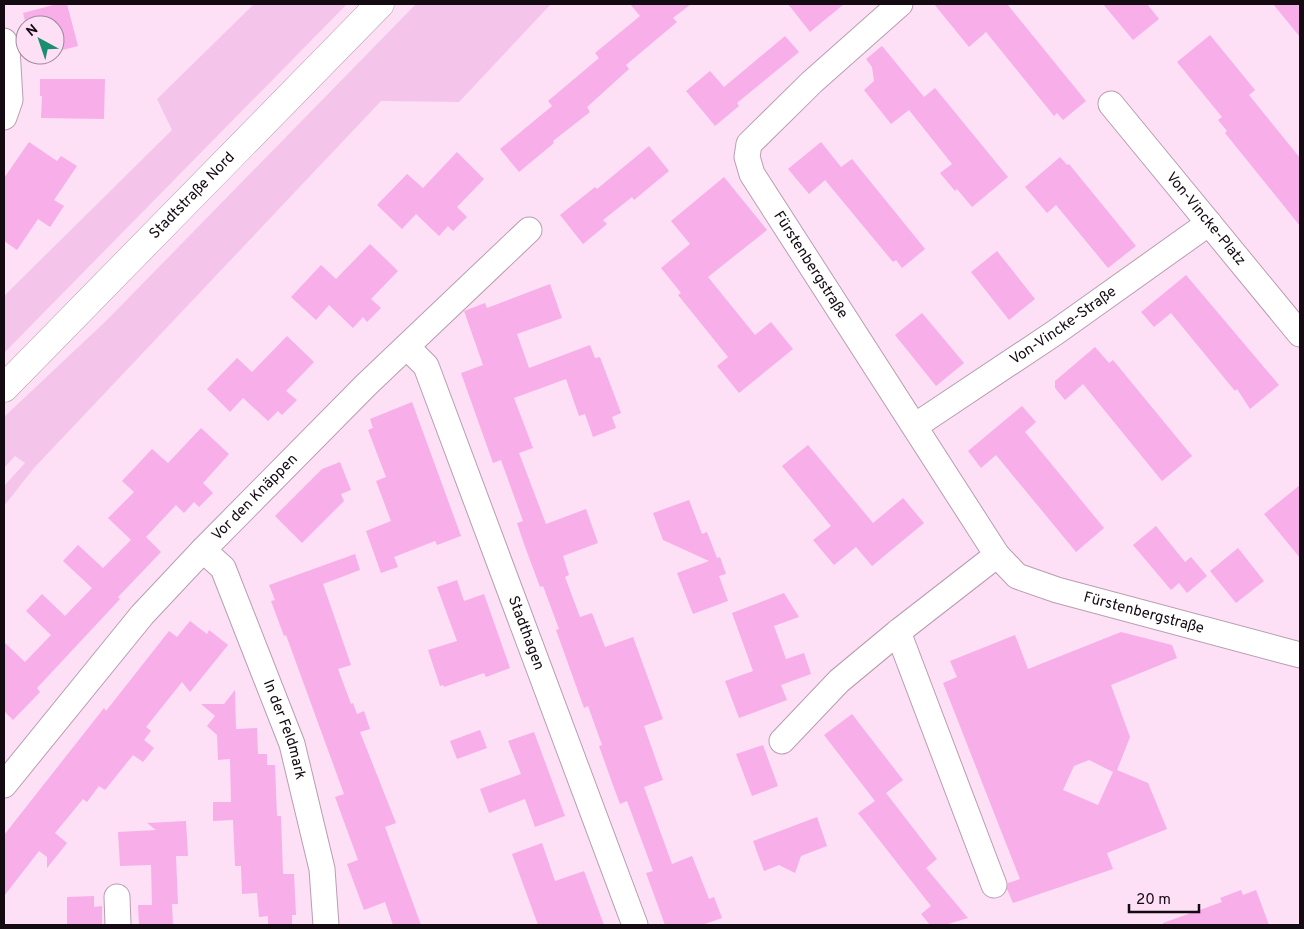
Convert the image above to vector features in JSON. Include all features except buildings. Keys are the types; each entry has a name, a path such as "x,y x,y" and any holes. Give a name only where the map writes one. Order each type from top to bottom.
{"main road":[{"name":"Stadtstraße Nord","path":"4,388 380,4"}],"street":[{"name":"Fürstenbergstraße","path":"900,4 812,82 749,144 747,157 752,174 997,555 1017,576 1058,590 1300,655"},
{"path":"4,41 7,48 10,100 4,116"},
{"name":"Von-Vincke-Platz","path":"1111,104 1300,334"},
{"name":"Von-Vincke-Straße","path":"915,426 1056,332 1209,222"},
{"name":"Vor den Knäppen","path":"4,785 142,615 203,550 366,386 529,230"},
{"name":"Stadthagen","path":"407,347 426,366 635,925"},
{"name":"In der Feldmark","path":"203,550 223,568 292,744 322,868 326,925"},
{"path":"782,741 839,681 898,632 997,555"},
{"path":"898,632 994,885"},
{"path":"117,897 118,925"}],"shaded area":[{"path":"254,4 347,4 4,353 4,296 172,130 157,99"},
{"path":"416,4 551,4 459,102 381,101 34,468 4,506 4,486 25,463 15,456 4,468 4,417 107,320"}]}
